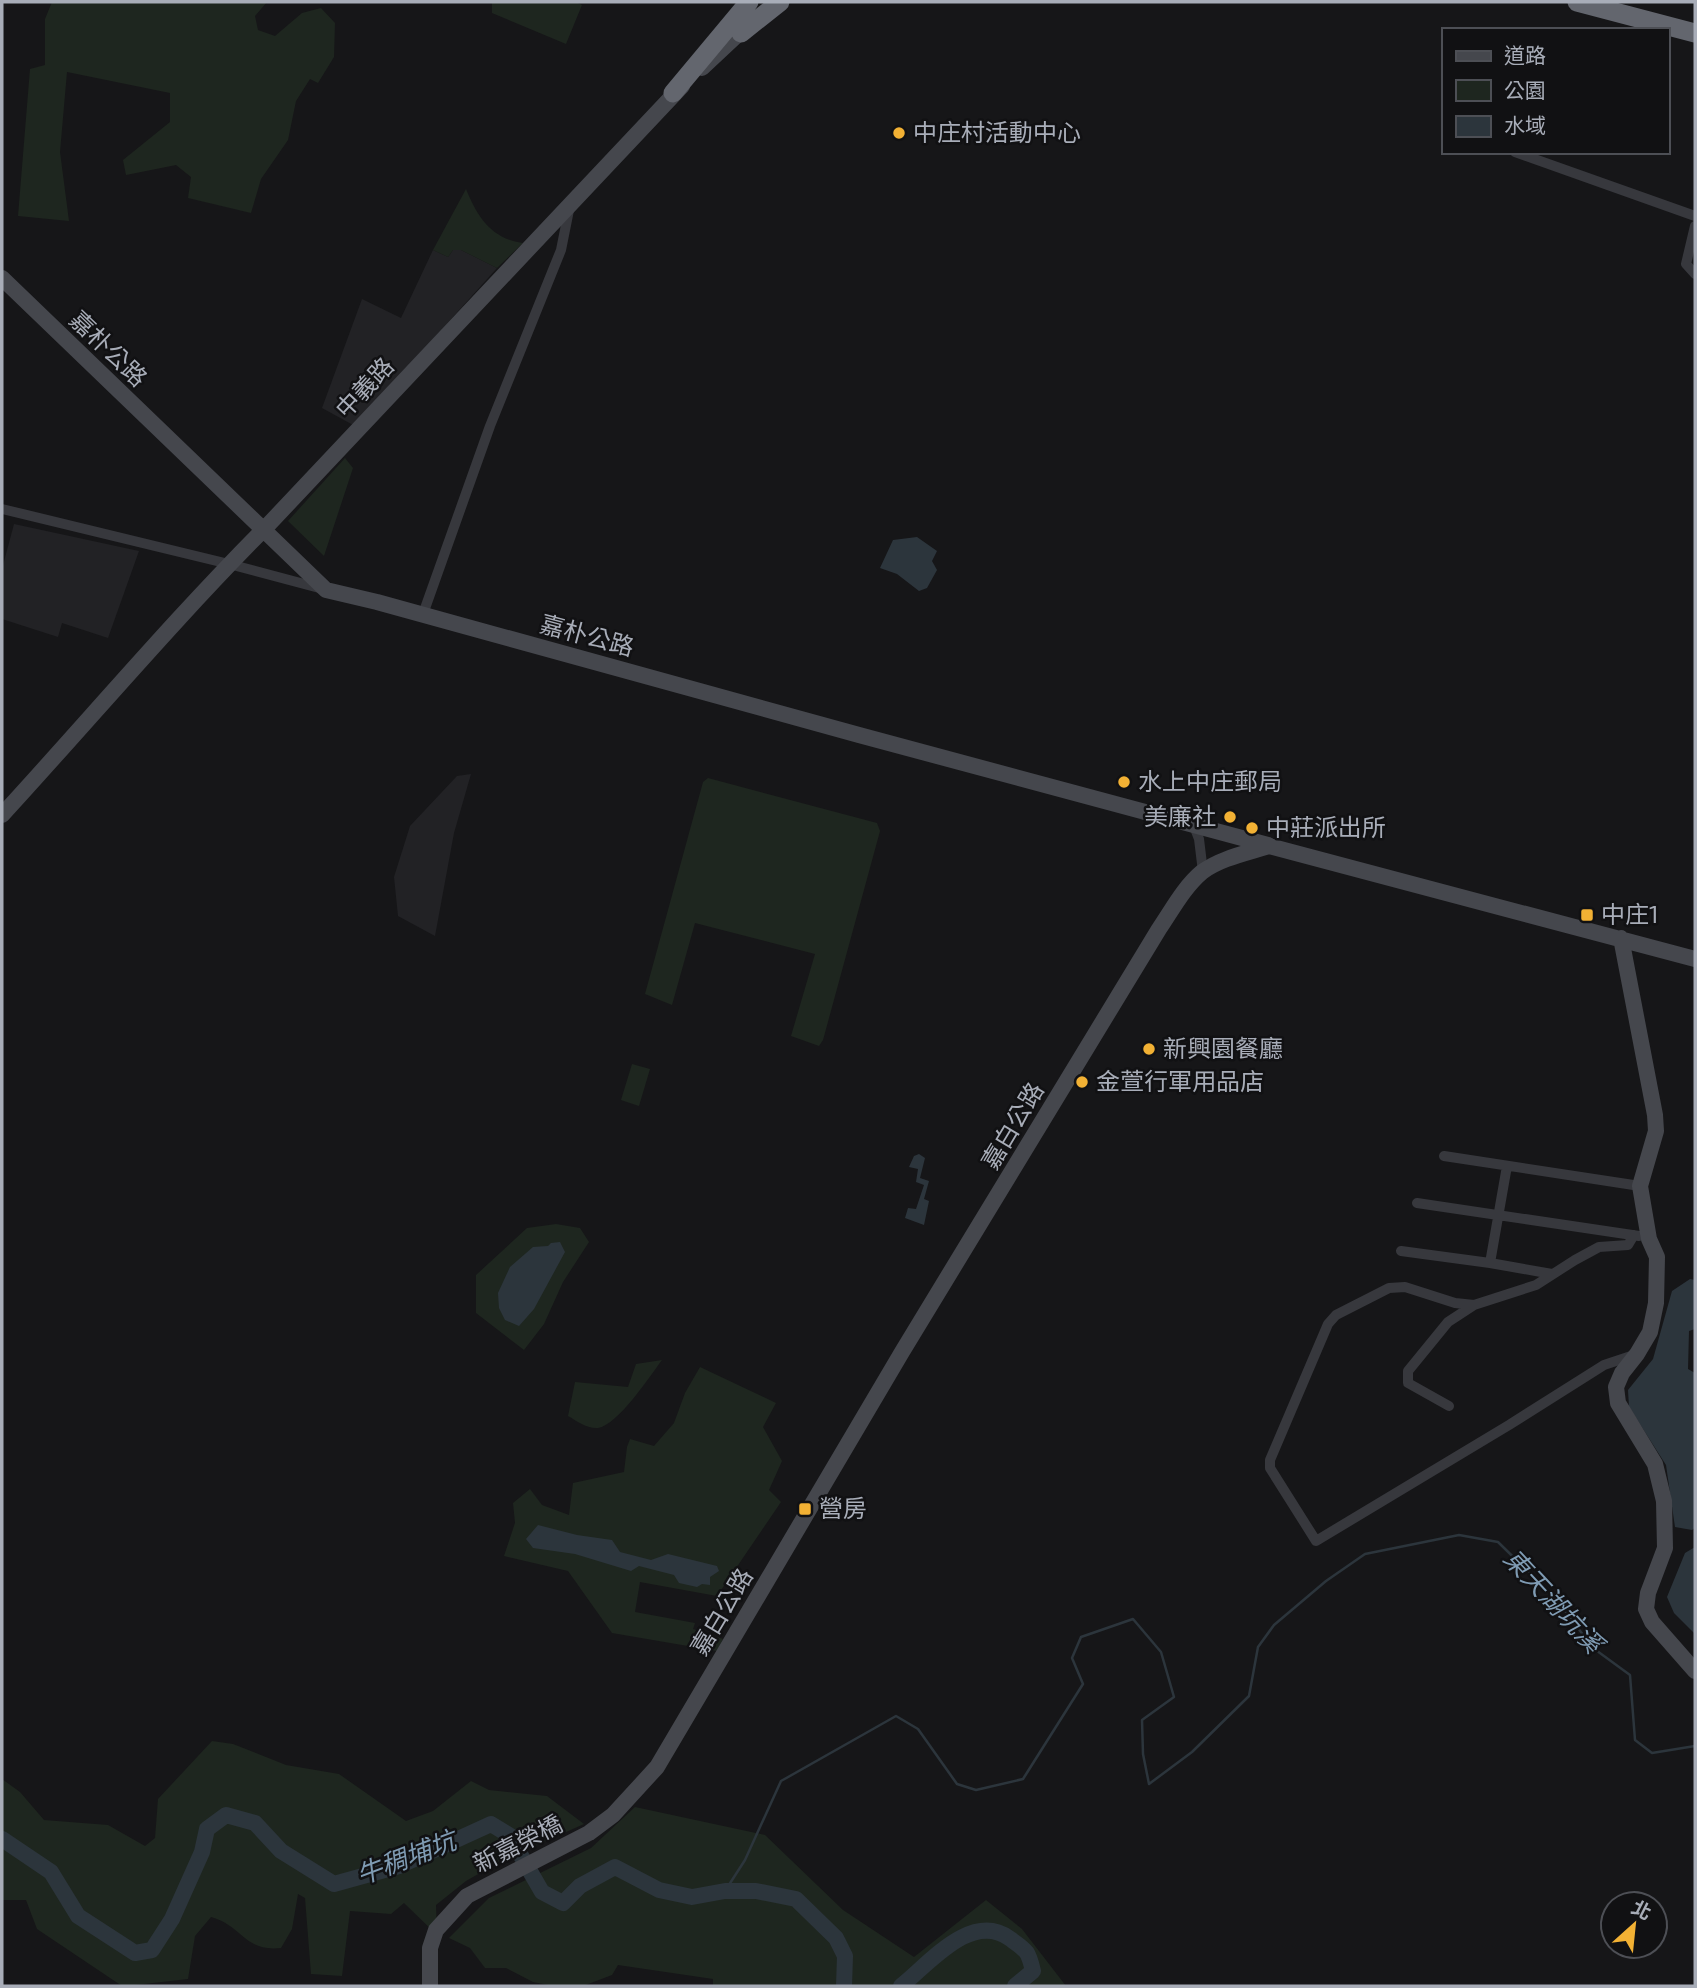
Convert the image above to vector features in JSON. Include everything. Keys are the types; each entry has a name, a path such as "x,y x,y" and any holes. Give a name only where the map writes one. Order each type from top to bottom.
{"highway":[{"path":"673,93 749,2"},
{"path":"741,33 780,2"},
{"path":"1569,2 1627,8 1695,33"},
{"path":"1577,2 1695,20"}],"main road":[{"name":"中義路","path":"2,815 229,564 673,93 741,33 770,2"},
{"name":"嘉朴公路","path":"2,278 326,590 423,614 1269,846"},
{"name":"嘉白公路","path":"589,1833 613,1815 657,1767 902,1352 1159,929 1185,891 1203,872 1234,857 1269,846"},
{"path":"1269,846 1695,959"},
{"path":"1621,938 1655,1115 1656,1131 1640,1186 1641,1237 1657,1257 1656,1303 1650,1332 1622,1373 1616,1387 1619,1403 1655,1464 1664,1501 1665,1548 1648,1592 1646,1609 1652,1622 1695,1671"},
{"name":"新嘉榮橋","path":"430,1986 430,1948 436,1930 467,1895 589,1833"}],"street":[{"path":"1521,154 1695,216"},
{"path":"423,614 490,426 561,250 571,201"},
{"path":"1695,226 1686,264 1695,274"},
{"path":"2,509 326,590"},
{"path":"1194,825 1199,839 1203,872"},
{"path":"1444,1156 1640,1186"},
{"path":"1490,1263 1507,1166"},
{"path":"1417,1203 1641,1237"},
{"path":"1449,1406 1408,1383 1408,1371 1448,1322 1474,1305 1536,1285 1599,1247 1628,1245 1641,1237"},
{"path":"1401,1251 1490,1263 1552,1275"},
{"path":"1474,1305 1455,1303 1405,1287 1389,1288 1336,1315 1328,1324 1270,1460 1270,1468 1316,1541 1604,1365 1637,1354"}],"shaded area":[{"path":"433,250 448,257 453,250 461,250 497,268 355,426 322,408 362,299 401,318"},
{"path":"14,524 139,551 108,638 62,623 58,637 2,619 2,569"},
{"path":"471,774 454,833 435,936 398,916 394,877 410,826 457,776"}],"green space":[{"path":"52,2 267,2 255,16 258,30 275,36 302,13 321,8 335,23 334,57 318,83 310,79 296,101 288,140 261,179 251,213 188,198 191,177 176,165 126,175 123,160 170,122 170,93 67,72 60,152 69,221 18,216 30,69 45,65 45,19"},
{"path":"492,2 576,2 582,5 566,44 492,13"},
{"path":"466,189 487,225 502,237 523,243 497,268 461,250 453,250 448,257 433,250"},
{"path":"345,458 353,468 324,556 288,521"},
{"path":"708,778 877,823 880,831 823,1040 819,1046 791,1036 815,954 695,923 672,1005 645,994 703,782"},
{"path":"632,1064 650,1069 639,1106 621,1100"},
{"path":"556,1224 580,1228 589,1242 563,1282 544,1324 524,1350 476,1313 476,1275 527,1228"},
{"path":"662,1360 633,1399 606,1425 590,1427 568,1416 575,1382 628,1387 636,1364"},
{"path":"700,1367 776,1403 763,1427 782,1461 769,1490 781,1502 717,1596 640,1582 635,1612 695,1623 693,1629 723,1639 717,1651 612,1633 568,1571 504,1556 515,1523 513,1503 530,1489 542,1505 569,1515 573,1483 624,1472 630,1439 654,1446 674,1423 685,1393"},
{"path":"212,1741 233,1744 286,1765 339,1774 406,1821 433,1811 471,1781 489,1790 547,1796 584,1824 501,1861 466,1881 436,1905 437,1935 404,1903 391,1914 350,1911 342,1976 311,1974 305,1898 298,1894 292,1929 281,1948 259,1946 222,1921 211,1917 195,1936 188,1979 127,1986 122,1986 37,1929 26,1900 2,1900 2,1779 20,1792 44,1820 108,1825 145,1846 155,1838 158,1799"},
{"path":"635,1807 765,1835 843,1910 914,1957 986,1900 1022,1929 1066,1986 713,1986 713,1979 618,1965 612,1975 583,1986 553,1986 533,1982 506,1968 485,1968 470,1948 449,1938 489,1898 591,1848"}],"water":[{"path":"917,537 937,551 932,561 937,570 927,588 919,591 897,574 880,568 893,540"},
{"path":"919,1154 925,1158 920,1178 929,1181 924,1199 929,1201 924,1225 905,1218 908,1208 916,1209 924,1185 916,1182 918,1169 909,1167 914,1156"},
{"path":"560,1242 565,1252 534,1309 519,1326 505,1320 499,1308 498,1293 510,1267 533,1247"},
{"path":"1690,1279 1695,1280 1695,1329 1689,1331 1688,1369 1695,1373 1695,1528 1692,1530 1675,1527 1666,1465 1629,1407 1628,1390 1653,1359 1672,1291"},
{"path":"538,1525 612,1540 620,1552 651,1560 668,1554 717,1566 719,1571 710,1577 710,1585 702,1584 697,1587 679,1583 674,1575 639,1566 631,1571 575,1554 533,1548 526,1539"},
{"path":"1695,1547 1695,1634 1674,1613 1667,1597 1685,1553"}],"waterway":[{"name":"東天湖坑溪","path":"725,1891 745,1860 781,1781 896,1716 918,1729 957,1784 976,1790 1023,1779 1083,1684 1072,1658 1081,1637 1133,1619 1161,1652 1174,1697 1142,1720 1143,1754 1149,1784 1192,1752 1249,1696 1258,1647 1274,1625 1326,1581 1365,1554 1459,1535 1498,1542 1556,1599 1593,1648 1630,1675 1635,1740 1652,1753 1695,1746"},
{"name":"牛稠埔坑","path":"2,1839 51,1872 78,1916 135,1953 152,1950 172,1919 202,1852 207,1829 226,1815 255,1823 281,1851 334,1884 399,1866 491,1824 517,1840 520,1854 542,1892 563,1903 580,1886 615,1867 659,1890 692,1897 725,1891 756,1891 796,1899 836,1938 845,1956 844,1986"},
{"name":"牛稠埔坑","path":"901,1986 951,1944 980,1931 995,1931 1009,1938 1028,1955 1033,1971 1015,1986"}],"place":[{"name":"中庄村活動中心","path":"899,133"},
{"name":"水上中庄郵局","path":"1124,782"},
{"name":"美廉社","path":"1230,817"},
{"name":"中莊派出所","path":"1252,828"},
{"name":"中庄1","path":"1587,915"},
{"name":"新興園餐廳","path":"1149,1049"},
{"name":"金萱行軍用品店","path":"1082,1082"},
{"name":"營房","path":"805,1509"}]}
